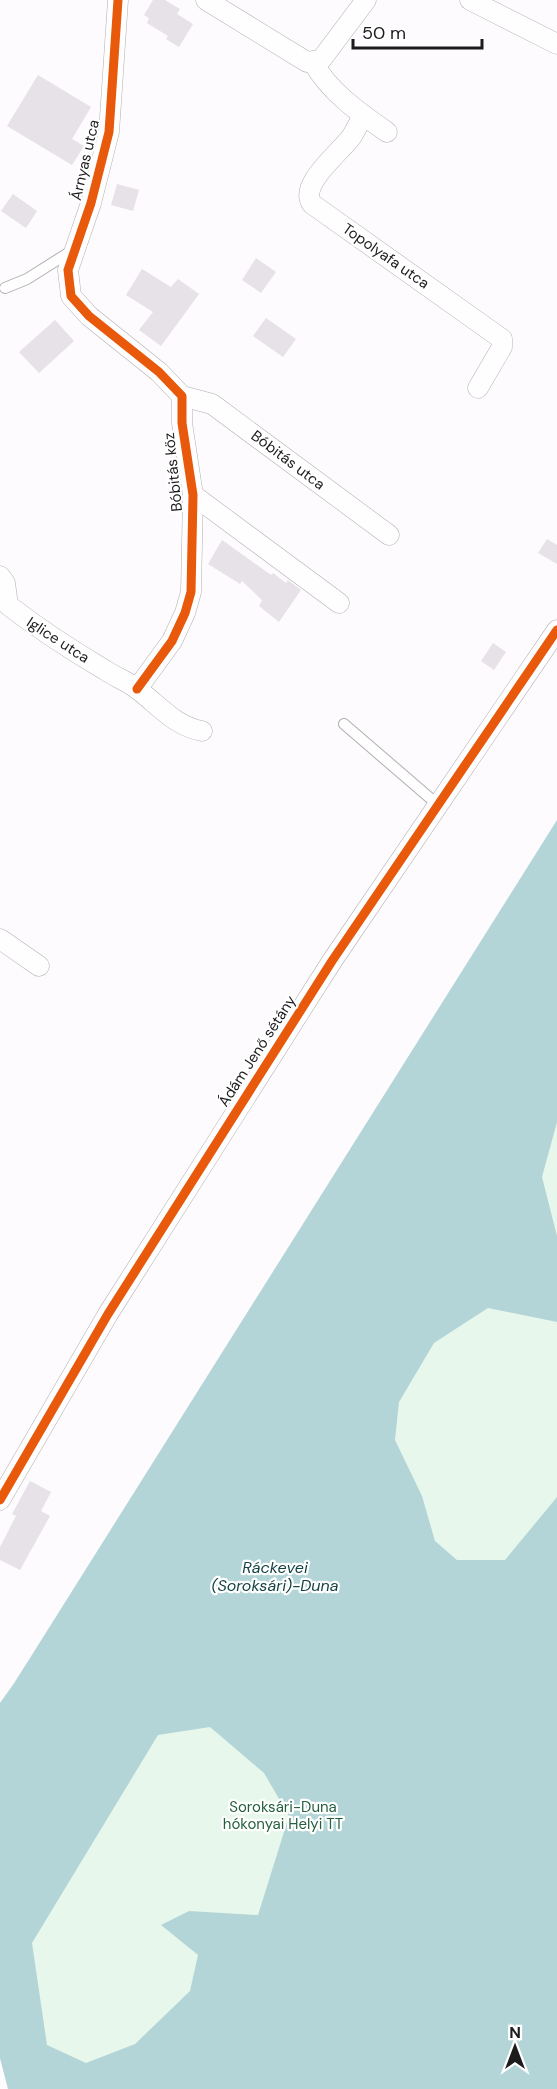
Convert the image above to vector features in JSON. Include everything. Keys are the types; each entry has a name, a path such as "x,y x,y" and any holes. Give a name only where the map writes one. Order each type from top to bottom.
{"street":[{"name":"Árnyas utca","path":"118,0 110,132 68,270 71,296 89,316 159,372 183,396"},
{"path":"206,0 307,62 313,63 321,60 366,0"},
{"path":"470,0 554,37"},
{"path":"313,63 320,75 363,115 387,132"},
{"name":"Topolyafa utca","path":"363,115 352,136 309,188 309,199 312,204 502,339 502,347 478,388"},
{"name":"Bóbitás köz","path":"137,689 172,642 185,614 191,592 193,495 183,423 183,396"},
{"name":"Bóbitás utca","path":"183,396 212,404 389,535"},
{"name":"Bóbitás köz","path":"193,495 339,603"},
{"name":"Iglice utca","path":"0,576 5,584 4,607 137,689 168,716 190,729 202,731"},
{"name":"Ádám Jenő sétány","path":"0,1500 108,1314 198,1170 332,961 557,630"},
{"path":"0,939 39,966"}],"lane":[{"path":"5,288 27,279 76,249"},
{"path":"344,724 438,805"}],"green space":[{"name":"Ráckevei (Soroksári)-Duna","path":"557,885 557,2089 8,2089 0,2058 0,1703"}],"water":[{"name":"Ráckevei (Soroksári)-Duna","path":"557,820 557,1122 542,1177 557,1236 557,1322 488,1308 434,1343 399,1402 395,1440 422,1496 435,1541 457,1560 505,1560 557,1497 557,2089 8,2089 0,2058 0,1703","holes":["210,1727 264,1773 289,1816 258,1915 189,1911 161,1925 198,1955 190,1991 135,2044 86,2063 47,2045 32,1943 158,1735"]}],"building":[{"path":"153,0 165,0 180,9 177,14 193,24 179,47 166,39 168,36 147,23 149,18 144,15"},
{"path":"38,75 91,107 72,139 84,146 72,165 7,126"},
{"path":"117,184 139,190 133,211 111,205"},
{"path":"13,194 37,211 26,228 1,211"},
{"path":"256,258 276,272 261,293 242,280"},
{"path":"142,269 171,287 178,279 199,294 161,346 139,330 153,312 126,295"},
{"path":"266,318 296,339 283,357 253,336"},
{"path":"55,320 74,341 39,373 19,352"},
{"path":"547,539 557,545 557,564 538,553"},
{"path":"222,540 271,575 273,573 286,583 288,580 301,590 279,622 259,606 262,600 242,581 240,584 208,564"},
{"path":"493,643 506,652 494,670 481,661"},
{"path":"30,1481 51,1492 41,1511 50,1516 20,1570 0,1560 0,1547 16,1516 12,1514"}],"cycle path":[{"path":"118,0 109,132 91,203 68,270 71,296 89,316 159,372 182,396 182,423 193,495 191,592 185,613 172,641 137,689"},
{"path":"0,1500 108,1314 332,961 557,630"}],"park label":[{"name":"Soroksári-Duna hókonyai Helyi TT","path":"283,1816"}]}
